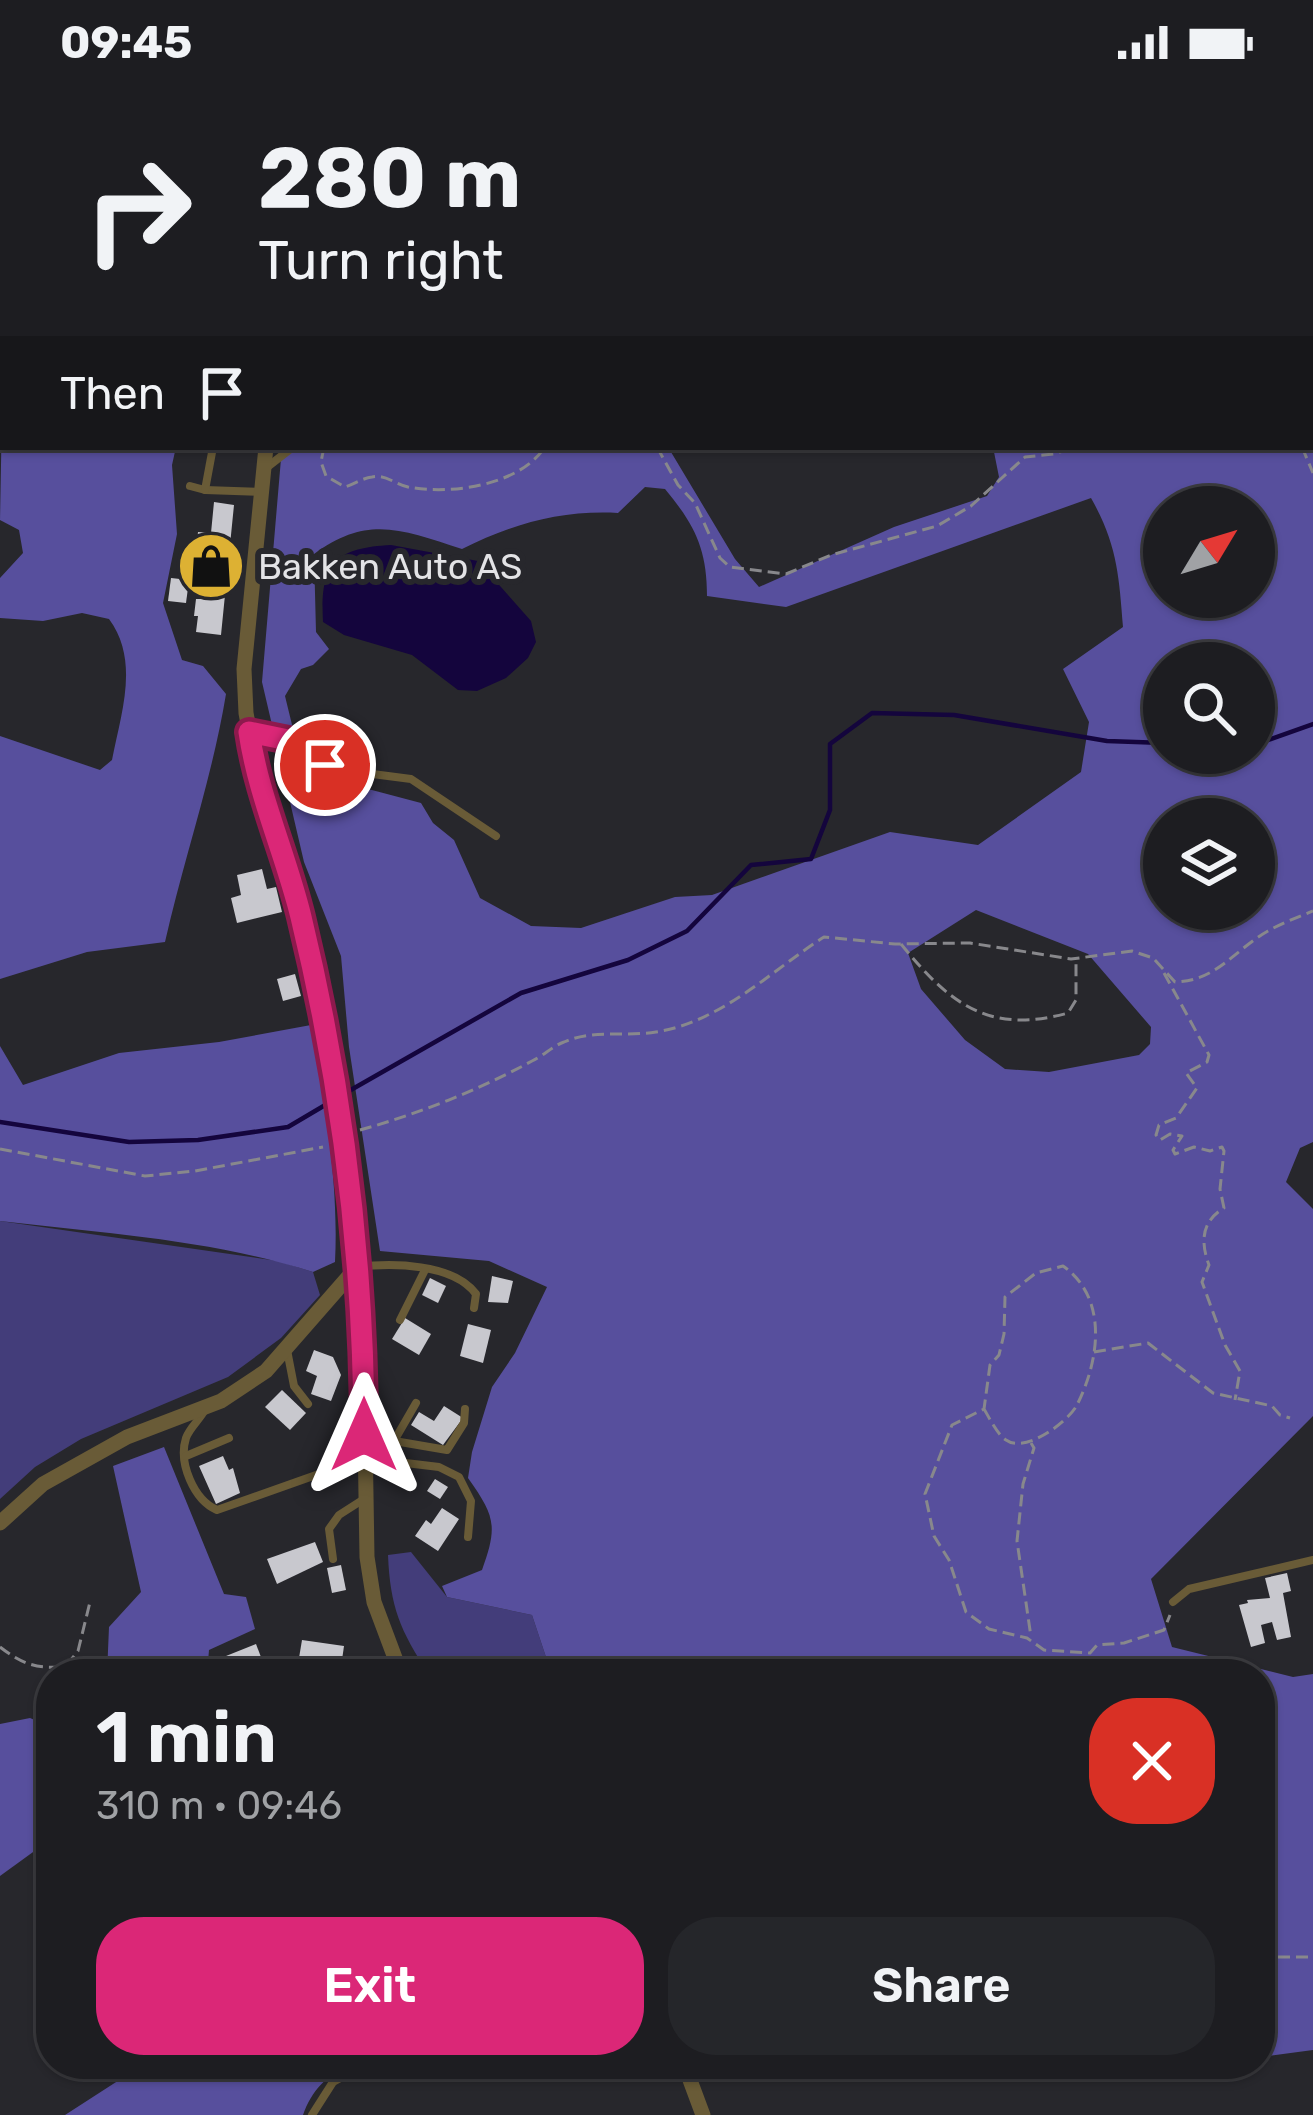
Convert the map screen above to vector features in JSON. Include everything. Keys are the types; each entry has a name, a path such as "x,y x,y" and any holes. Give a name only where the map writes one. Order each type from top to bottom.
{"street":[{"path":"266,450 244,669 249,732 300,914 341,1139 364,1329 365,1498 374,1602 395,1659"},
{"path":"0,1523 43,1484 127,1437 208,1406 266,1371 357,1268"},
{"path":"690,2079 703,2115"}],"lane":[{"path":"205,490 212,450"},
{"path":"265,469 289,450"},
{"path":"190,486 262,492"},
{"path":"249,732 293,741 334,769 411,778 496,836"},
{"path":"357,1268 380,1265 425,1270 467,1282 476,1294 474,1308"},
{"path":"400,1320 425,1270"},
{"path":"287,1349 294,1386 308,1404"},
{"path":"394,1441 416,1403"},
{"path":"208,1406 187,1434 185,1456 195,1489 203,1502 217,1510 364,1458 440,1467 459,1477 471,1501 468,1537"},
{"path":"364,1435 447,1450 464,1423 465,1409"},
{"path":"185,1456 229,1438"},
{"path":"333,1559 329,1529 339,1515 365,1498"},
{"path":"1173,1602 1189,1589 1313,1560"},
{"path":"312,2115 338,2079"}],"path":[{"path":"323,450 326,476 345,487 372,477 410,488 454,489 475,487 517,471 543,450"},
{"path":"659,450 678,485 695,503 720,558 730,567 786,574 831,554 937,526 971,506 1024,457 1066,450"},
{"path":"1163,971 1175,982 1195,981 1218,970 1265,932 1313,910"},
{"path":"0,1149 145,1176 195,1171 341,1139 532,1062 564,1042 605,1033 657,1032 712,1013 824,937 901,944 970,943 1076,958 1132,951 1154,958 1210,1055 1207,1062 1186,1073 1197,1088 1176,1118 1159,1125 1156,1135 1160,1140 1170,1134 1182,1136 1175,1154 1195,1147 1210,1151 1222,1147 1224,1151 1220,1189 1224,1208 1206,1225 1203,1247 1209,1265 1202,1282 1225,1346 1240,1371 1235,1400"},
{"path":"901,944 934,986 974,1012 1012,1019 1048,1019 1069,1013 1076,1000 1076,958"},
{"path":"1063,1266 1094,1302 1092,1353 1076,1406 1061,1423 1029,1442 1010,1444 984,1409 990,1365 999,1355 1004,1334 1005,1297 1036,1273 1063,1266"},
{"path":"1092,1353 1148,1343 1213,1393 1272,1406 1290,1418"},
{"path":"984,1409 950,1427 944,1452 926,1486 927,1513 969,1616 1044,1650 1090,1653 1097,1645 1124,1643 1164,1630 1173,1602"},
{"path":"1029,1442 1034,1448 1023,1484 1017,1541 1031,1641"},
{"path":"72,1659 78,1651 90,1602"},
{"path":"0,1647 36,1667"},
{"path":"1275,1957 1313,1957"}],"shaded area":[{"path":"1,450 175,450 172,465 177,534 163,603 182,660 203,666 226,694 165,942 87,952 0,979 0,736 100,770 112,760 126,670 124,652 109,619 82,613 43,621 0,618 0,578 23,553 19,530 0,520"},
{"path":"282,450 670,450 735,559 759,587 894,527 987,496 999,477 994,450 1313,450 1313,1142 1300,1148 1286,1182 1313,1209 1313,1416 1151,1579 1172,1647 1220,1659 547,1659 532,1615 447,1597 442,1586 482,1570 492,1532 484,1502 468,1478 472,1452 492,1387 515,1353 547,1287 489,1261 380,1251 349,1047 341,956 304,862 262,682","holes":["645,487 665,489 697,538 707,596 786,607 1091,498 1115,560 1123,627 1063,669 1089,722 1081,772 978,845 890,832 712,895 675,897 581,928 531,926 480,898 454,840 433,823 421,803 319,776 294,733 285,696 301,669 313,665 329,649 316,632 314,554 333,542 386,529 462,549 537,520 618,513","976,910 1088,954 1151,1027 1150,1044 1139,1055 1049,1072 1005,1069 965,1040 921,989 908,953"]},
{"path":"391,545 478,561 531,621 536,642 528,658 506,678 477,691 458,690 412,655 344,635 323,622 324,586 334,563 355,550"},
{"path":"311,1025 333,1173 335,1262 313,1272 198,1245 0,1221 0,1046 23,1085 119,1053"},
{"path":"0,1221 278,1261 313,1272 320,1295 281,1338 228,1377 81,1439 35,1467 0,1499"},
{"path":"164,1447 224,1594 246,1597 255,1629 209,1650 208,1659 108,1659 109,1627 141,1592 113,1466"},
{"path":"411,1552 447,1597 532,1615 547,1659 420,1659 394,1604 388,1555"},
{"path":"1275,1673 1293,1677 1313,1674 1313,2050 1275,2055"},
{"path":"36,1721 36,1850 0,1876 0,1724"},
{"path":"121,2079 328,2079 303,2115 65,2115"}],"building":[{"name":"Bakken Auto AS","path":"214,502 234,505 221,635 196,632 198,616 194,616 196,599 203,599 205,579 204,571 194,570 198,532 211,533"},
{"path":"171,578 189,580 186,603 168,601"},
{"path":"262,869 267,889 276,887 282,912 237,923 231,898 241,895 237,875"},
{"path":"295,974 301,996 283,1001 277,979"},
{"path":"492,1276 513,1281 508,1303 488,1302"},
{"path":"430,1278 446,1286 438,1303 422,1295"},
{"path":"405,1318 431,1334 419,1355 392,1339"},
{"path":"468,1324 491,1330 483,1363 460,1356"},
{"path":"314,1350 333,1357 341,1375 331,1401 311,1394 317,1376 306,1371"},
{"path":"282,1390 306,1413 290,1430 265,1407"},
{"path":"444,1406 463,1418 443,1445 411,1425 419,1412 434,1421"},
{"path":"223,1456 229,1470 233,1468 240,1493 216,1504 199,1466"},
{"path":"435,1479 448,1487 440,1499 427,1491"},
{"path":"442,1508 459,1519 438,1551 415,1536"},
{"path":"315,1542 323,1562 277,1584 267,1559"},
{"path":"341,1565 346,1590 332,1593 327,1568"},
{"path":"1287,1573 1291,1591 1283,1593 1291,1637 1277,1640 1272,1622 1261,1625 1265,1643 1251,1647 1239,1605 1270,1598 1265,1578"},
{"path":"302,1640 344,1646 342,1659 299,1659"},
{"path":"256,1644 262,1659 221,1659"}],"waterway":[{"path":"342,1095 521,993 628,960 687,931 751,865 811,859 830,810 830,744 872,713 954,715 1107,741 1143,742"},
{"path":"1275,738 1313,724"},
{"path":"0,1122 129,1142 198,1140 288,1127 332,1101"}],"place":[{"name":"Bakken Auto AS","path":"211,566"}],"route":[{"path":"325,765 293,741 249,732 300,914 335,1091 363,1310 364,1435"}]}
